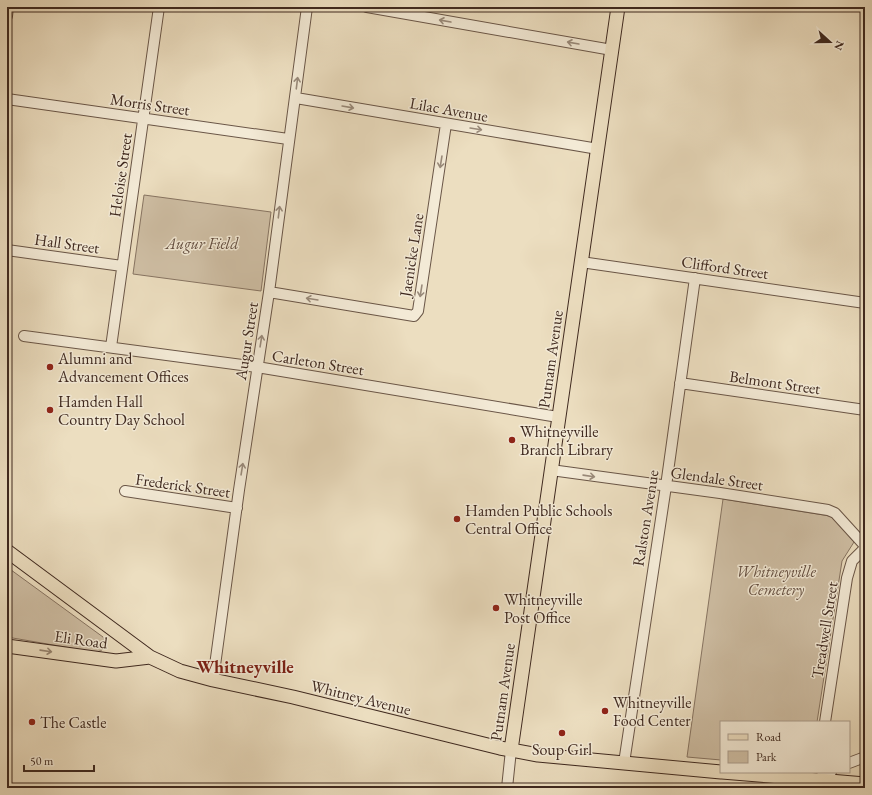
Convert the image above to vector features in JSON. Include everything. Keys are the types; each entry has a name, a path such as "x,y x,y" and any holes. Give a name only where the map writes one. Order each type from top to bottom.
{"main road":[{"name":"Putnam Avenue","path":"511,750 618,7"},
{"name":"Whitney Avenue","path":"7,551 150,657 180,671 293,697 488,746 538,755 720,772"},
{"name":"Eli Road","path":"7,646 116,661 150,657"},
{"name":"Whitney Avenue","path":"746,773 816,776 865,784"}],"street":[{"path":"7,16 8,7"},
{"name":"Heloise Street","path":"111,347 159,7"},
{"name":"Augur Street","path":"214,680 237,508 269,292 288,139 296,98 307,7"},
{"path":"367,7 612,50"},
{"name":"Lilac Avenue","path":"296,98 598,149"},
{"name":"Morris Street","path":"7,99 288,139"},
{"name":"Jaenicke Lane","path":"269,292 414,316 418,311 446,124"},
{"name":"Hall Street","path":"7,250 122,266"},
{"name":"Clifford Street","path":"581,262 865,303"},
{"name":"Ralston Avenue","path":"624,763 666,486 694,278"},
{"name":"Carleton Street","path":"24,336 257,367 558,417"},
{"name":"Belmont Street","path":"680,383 865,410"},
{"name":"Glendale Street","path":"551,470 720,493 828,510 835,513 865,547"},
{"name":"Frederick Street","path":"125,492 237,508"},
{"name":"Treadwell Street","path":"825,721 847,578 852,561 865,547"},
{"name":"Putnam Avenue","path":"507,788 511,750"},
{"path":"850,763 865,757"},
{"path":"816,776 827,773"}],"green space":[{"name":"Augur Field","path":"144,195 271,212 261,291 133,274"},
{"name":"Whitneyville Cemetery","path":"723,499 830,516 854,542 842,561 817,721 720,721 720,760 687,757"},
{"path":"7,567 103,637 106,642 104,648 101,651 94,652 7,637"}],"place":[{"name":"Alumni and Advancement Offices","path":"50,367"},
{"name":"Hamden Hall Country Day School","path":"50,410"},
{"name":"Whitneyville Branch Library","path":"512,440"},
{"name":"Hamden Public Schools Central Office","path":"457,519"},
{"name":"Whitneyville Post Office","path":"496,608"},
{"name":"Whitneyville Food Center","path":"605,711"},
{"name":"The Castle","path":"32,722"},
{"name":"Soup Girl","path":"562,733"}],"district":[{"name":"Whitneyville","path":"245,667"}]}
